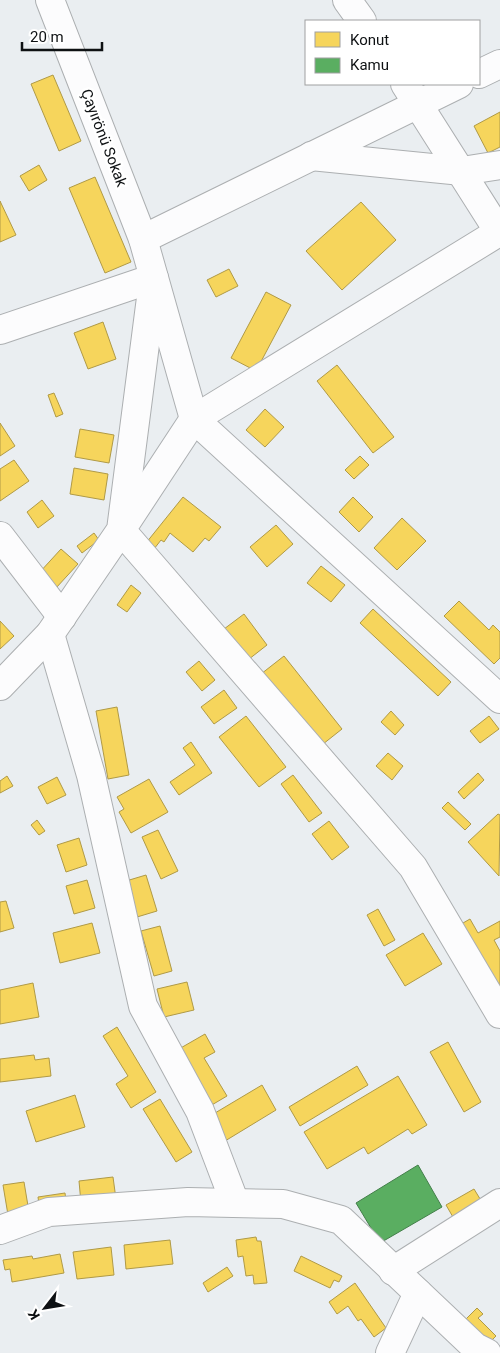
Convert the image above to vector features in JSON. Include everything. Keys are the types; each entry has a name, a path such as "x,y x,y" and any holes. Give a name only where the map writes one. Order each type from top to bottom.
{"street":[{"name":"Çayırönü Sokak","path":"50,0 143,239 194,419"},
{"path":"347,0 361,20"},
{"path":"480,74 500,64"},
{"path":"143,239 311,156 412,94 454,85"},
{"path":"0,686 56,626 194,419 499,232 412,94"},
{"path":"311,156 462,171 500,165"},
{"path":"0,330 154,278 121,530 413,867 500,1014"},
{"path":"194,419 500,699"},
{"path":"0,536 56,626 143,1006 200,1111 235,1203"},
{"path":"0,1230 49,1212 188,1202 283,1204 341,1220 476,1347 486,1353"},
{"path":"394,1271 500,1203"},
{"path":"390,1353 418,1293"}],"building: Konut":[{"path":"53,75 81,141 59,151 31,84"},
{"path":"500,112 500,147 488,153 474,126"},
{"path":"39,165 47,180 29,191 20,176"},
{"path":"95,177 131,262 105,273 69,188"},
{"path":"0,201 16,235 0,242"},
{"path":"361,202 396,240 342,290 306,251"},
{"path":"229,269 238,286 216,297 207,280"},
{"path":"266,292 291,305 256,371 231,358"},
{"path":"103,322 116,359 88,369 74,333"},
{"path":"337,365 394,437 373,453 317,381"},
{"path":"54,393 63,414 56,417 48,395"},
{"path":"265,409 284,427 265,447 246,430"},
{"path":"0,423 15,446 0,456"},
{"path":"80,429 114,435 109,463 75,457"},
{"path":"360,456 369,465 354,479 345,470"},
{"path":"14,460 29,481 0,501 0,469"},
{"path":"74,468 108,474 104,500 70,494"},
{"path":"183,497 221,527 209,541 205,538 193,552 170,533 164,542 161,540 154,549 146,543"},
{"path":"353,497 373,517 359,532 339,512"},
{"path":"42,500 54,516 38,528 27,512"},
{"path":"402,518 426,541 397,570 374,548"},
{"path":"276,525 293,544 267,567 250,547"},
{"path":"94,533 99,540 82,553 77,546"},
{"path":"61,549 78,564 56,588 39,573"},
{"path":"321,566 345,585 331,602 307,583"},
{"path":"131,585 141,593 127,612 117,605"},
{"path":"459,601 489,630 493,625 500,632 500,658 494,664 444,616"},
{"path":"373,609 451,682 438,696 360,623"},
{"path":"244,614 267,645 244,663 220,632"},
{"path":"0,621 14,636 0,649"},
{"path":"284,656 342,729 318,748 261,674"},
{"path":"199,661 215,680 202,691 186,672"},
{"path":"224,690 237,708 214,724 201,707"},
{"path":"117,707 129,775 108,779 96,711"},
{"path":"391,711 404,725 395,735 381,722"},
{"path":"246,716 286,767 259,787 219,737"},
{"path":"489,716 499,729 480,743 470,731"},
{"path":"191,742 212,773 179,795 170,782 195,765 183,748"},
{"path":"388,753 403,766 392,780 376,766"},
{"path":"478,773 484,780 464,799 458,792"},
{"path":"293,775 322,813 309,822 281,784"},
{"path":"7,776 13,786 0,793 0,781"},
{"path":"57,777 66,795 47,804 38,787"},
{"path":"149,779 168,812 131,833 119,812 124,809 117,797"},
{"path":"448,802 471,824 465,830 442,808"},
{"path":"498,814 500,815 499,876 468,842"},
{"path":"37,820 45,831 39,835 31,825"},
{"path":"329,821 349,847 332,860 312,834"},
{"path":"158,830 178,871 161,879 142,837"},
{"path":"79,838 87,865 66,872 57,845"},
{"path":"146,875 157,911 137,917 126,881"},
{"path":"87,880 95,908 74,914 66,886"},
{"path":"6,901 14,928 0,932 0,902"},
{"path":"378,909 395,940 384,946 367,915"},
{"path":"470,919 478,933 500,921 500,937 494,940 500,951 500,993 456,927"},
{"path":"92,923 100,953 60,963 53,933"},
{"path":"160,926 172,971 154,976 141,931"},
{"path":"423,933 442,964 405,986 386,955"},
{"path":"187,982 194,1010 164,1017 157,989"},
{"path":"33,983 39,1017 0,1024 0,990"},
{"path":"117,1027 156,1092 131,1108 116,1084 128,1076 103,1036"},
{"path":"205,1034 215,1052 204,1058 227,1096 205,1109 172,1053"},
{"path":"448,1042 481,1102 464,1112 430,1052"},
{"path":"34,1055 35,1060 49,1058 51,1076 0,1082 0,1059"},
{"path":"357,1066 368,1085 300,1126 289,1107"},
{"path":"398,1076 427,1125 412,1134 408,1129 368,1154 364,1147 327,1169 304,1132"},
{"path":"262,1085 276,1110 225,1141 210,1116"},
{"path":"75,1095 85,1127 36,1142 26,1111"},
{"path":"160,1099 192,1152 176,1162 143,1109"},
{"path":"113,1177 116,1199 81,1203 79,1181"},
{"path":"24,1182 29,1212 8,1215 3,1185"},
{"path":"474,1189 485,1207 457,1224 446,1205"},
{"path":"65,1193 67,1208 40,1212 38,1197"},
{"path":"256,1237 257,1241 261,1241 267,1283 254,1284 253,1275 246,1276 243,1256 238,1257 236,1240"},
{"path":"170,1240 173,1264 126,1269 124,1245"},
{"path":"111,1247 114,1275 77,1279 73,1252"},
{"path":"60,1254 64,1273 12,1282 10,1269 5,1270 3,1260 32,1256 33,1259"},
{"path":"301,1256 342,1276 339,1282 334,1280 330,1288 294,1271"},
{"path":"227,1267 233,1276 208,1292 203,1283"},
{"path":"355,1283 386,1328 374,1337 361,1319 358,1321 348,1306 337,1314 329,1302"},
{"path":"477,1308 483,1314 478,1318 496,1336 484,1348 460,1325"}],"building: Kamu":[{"path":"418,1165 442,1207 380,1243 356,1203"}]}
